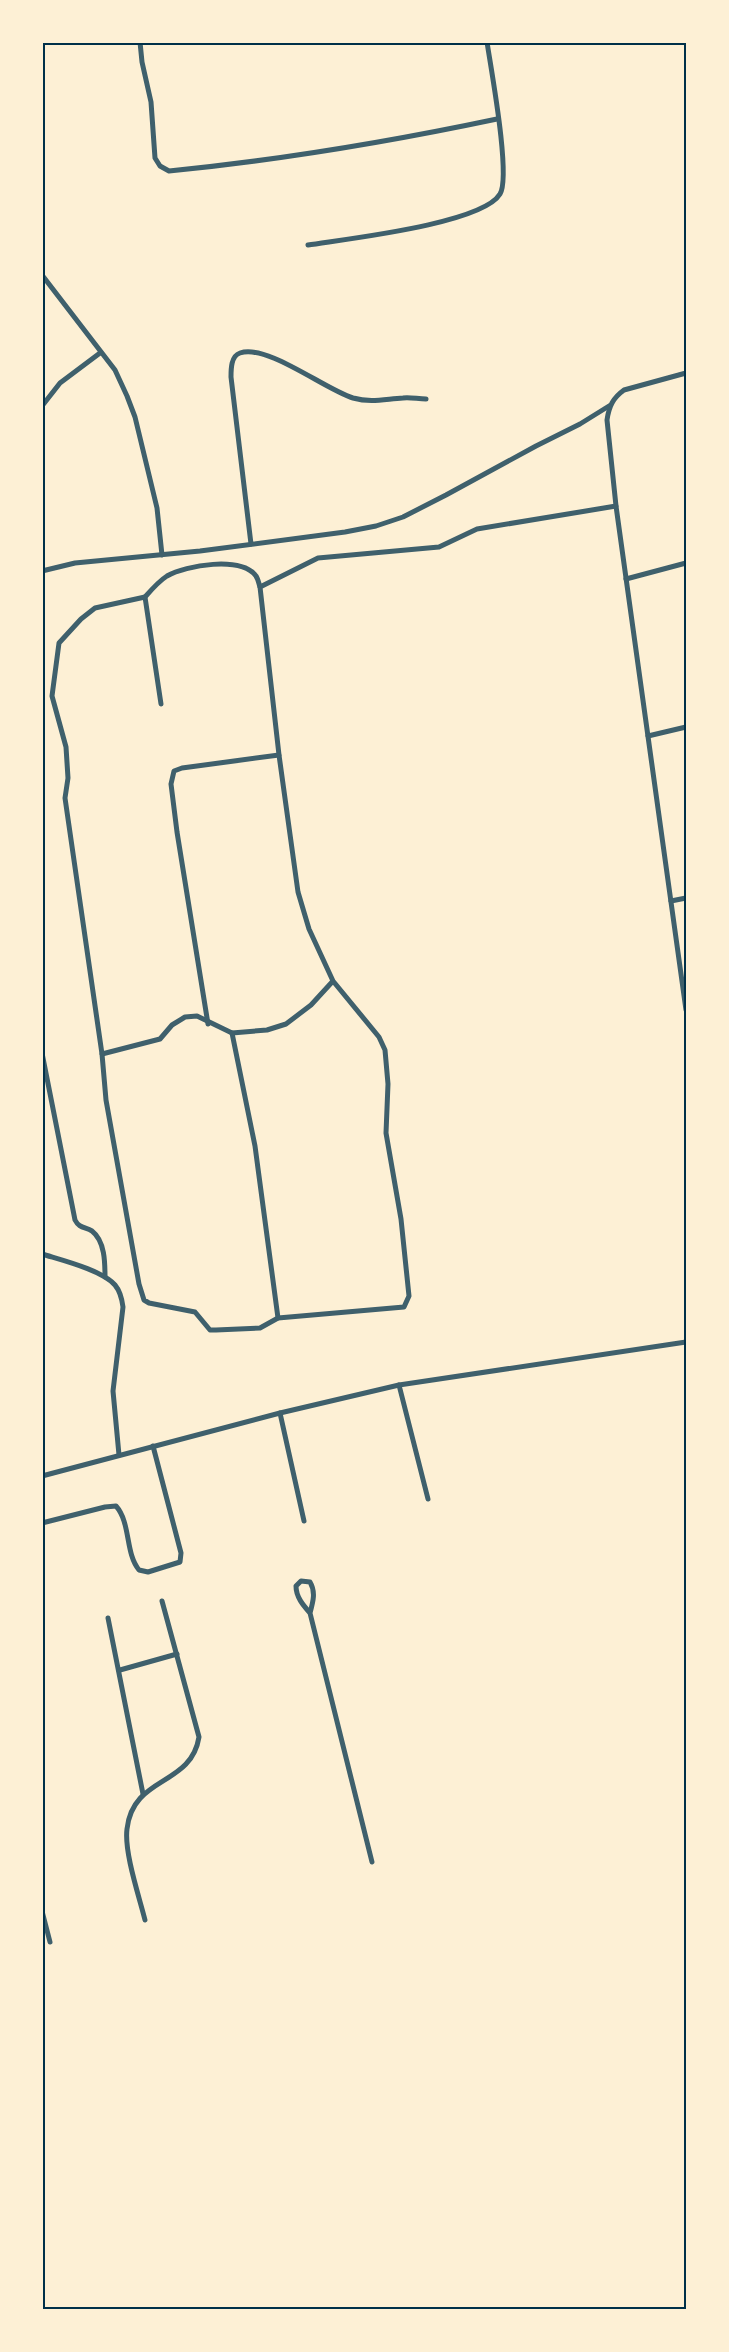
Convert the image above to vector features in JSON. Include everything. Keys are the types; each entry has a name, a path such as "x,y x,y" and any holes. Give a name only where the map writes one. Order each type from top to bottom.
{"street":[{"path":"140,42 142,62 151,102 155,158 160,166 169,170 254,163 400,139 497,119"},
{"path":"308,245 447,221 471,214 490,204 501,193 504,177 487,42"},
{"path":"42,276 100,354 115,370 135,417 157,508 162,555"},
{"path":"251,544 231,377 232,363 235,356 240,353 265,355 296,369 343,395 368,401 426,398"},
{"path":"42,406 60,383 100,354"},
{"path":"42,571 75,563 162,555 345,532 403,517 580,424 609,406 616,396 635,386 686,373"},
{"path":"609,406 607,437 686,1010"},
{"path":"260,587 318,558 439,547 477,529 616,506"},
{"path":"626,578 686,563"},
{"path":"210,564 226,564 249,571 256,577 260,587 279,755 298,892 309,929 332,981 379,1037 385,1050 388,1084 386,1133 401,1219 409,1296 404,1307 278,1318 260,1328 210,1330 194,1312 158,1306 144,1300 139,1284 106,1100 102,1054 66,808 65,798 68,778 66,747 52,696 53,677 59,643 82,619 95,608 145,597 157,584 171,574 210,564"},
{"path":"145,597 161,704"},
{"path":"648,736 686,727"},
{"path":"208,1024 177,832 171,784 174,771 182,768 279,755"},
{"path":"671,901 686,898"},
{"path":"102,1054 160,1039 172,1025 185,1017 197,1016 208,1024 232,1033 267,1030 286,1024 311,1005 332,981"},
{"path":"232,1033 254,1146 278,1318"},
{"path":"42,1053 75,1220 80,1226 94,1232 99,1240 103,1251 105,1278"},
{"path":"42,1254 105,1278 119,1291 123,1306 114,1391 119,1455"},
{"path":"42,1476 280,1413 399,1385 686,1342"},
{"path":"399,1385 428,1499"},
{"path":"280,1413 304,1521"},
{"path":"42,1523 116,1506 122,1515 135,1563 139,1570 148,1572 180,1562 181,1553 153,1446"},
{"path":"310,1613 314,1599 312,1586 310,1582 301,1581 296,1586 296,1590 301,1602 310,1613 372,1862"},
{"path":"144,1920 127,1844 126,1831 134,1806 142,1794 179,1772 188,1763 198,1746 198,1725 162,1601"},
{"path":"108,1618 120,1670 142,1794"},
{"path":"120,1670 177,1654"},
{"path":"42,1911 50,1942"}]}
